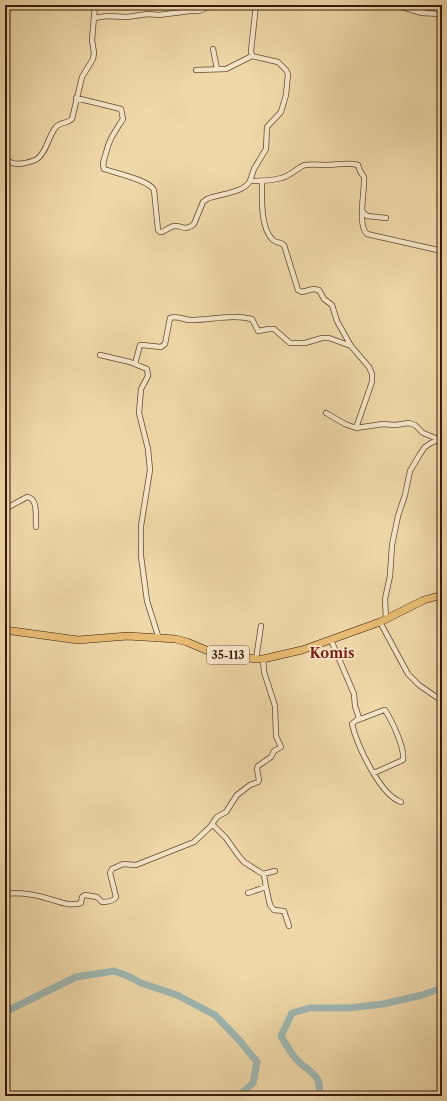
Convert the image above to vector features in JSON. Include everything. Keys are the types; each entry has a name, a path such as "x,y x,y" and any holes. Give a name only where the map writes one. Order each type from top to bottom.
{"main road":[{"name":"35-113","path":"5,630 78,640 128,636 176,639 188,642 213,653 260,659 302,650 331,640 383,620 424,600 442,595"}],"street":[{"path":"5,159 13,164 35,160 40,156 51,133 57,126 70,121 72,118 82,77 93,59 94,54 92,40 95,5"},
{"path":"94,18 107,16 127,17 148,14 159,15 198,11 204,9 205,5"},
{"path":"252,56 256,5"},
{"path":"395,5 422,14 442,14"},
{"path":"422,14 425,5"},
{"path":"213,48 217,69"},
{"path":"76,98 121,109 123,120 117,127 108,144 103,161 103,167 104,169 144,182 152,187 154,190 158,230 162,232 173,226 186,228 191,227 194,224 203,202 207,198 248,186 254,169 266,149 267,127 281,112 286,95 288,78 286,70 278,62 252,56 229,68 196,70"},
{"path":"250,181 282,178 292,174 306,165 350,163 358,165 364,177 362,198 362,225 364,232 367,234 442,251"},
{"path":"262,181 264,223 272,240 275,242 281,242 284,245 298,290 302,292 313,289 319,290 324,299 332,305 337,321 350,346 369,367 372,382 356,428"},
{"path":"363,212 367,216 386,218"},
{"path":"135,364 140,345 161,347 165,344 170,318 173,317 189,320 228,317 247,318 252,319 258,331 274,329 290,343 305,343 322,338 329,338 350,346"},
{"path":"100,354 135,364 147,369 148,373 141,389 139,413 148,449 150,470 140,526 147,601 159,639"},
{"path":"326,413 345,424 356,428 383,424 395,425 409,423 415,425 423,433 440,439"},
{"path":"440,439 442,447"},
{"path":"440,439 425,447 414,463 409,476 392,545 390,576 385,599 383,620 398,656 413,680 442,701"},
{"path":"5,509 26,497 30,497 33,499 35,505 36,527"},
{"path":"5,894 18,892 25,893 47,898 67,905 81,903 82,897 85,895 97,898 102,902 112,900 116,895 110,873 112,869 123,864 136,865 191,844 196,841 217,817 226,812 237,795 250,785 258,782 258,766 271,757 273,752 281,747 276,736 274,706 260,659 261,626"},
{"path":"331,640 354,694 355,706 359,717 358,720"},
{"path":"374,773 403,760 402,750 394,728 385,710 352,722 352,726 363,753 374,773 390,796 401,802"},
{"path":"212,824 226,838 244,862 264,875 270,904 274,910 284,911 289,926"},
{"path":"264,875 274,871"},
{"path":"248,894 266,887"}],"waterway":[{"path":"5,1012 76,977 114,971 128,976 141,983 177,995 215,1015 240,1041 257,1062 253,1083 239,1096"},
{"path":"319,1096 320,1089 317,1079 312,1072 296,1059 281,1036 292,1013 310,1008 349,1008 383,1004 422,995 442,988"}],"district":[{"name":"Komis","path":"332,653"}]}
